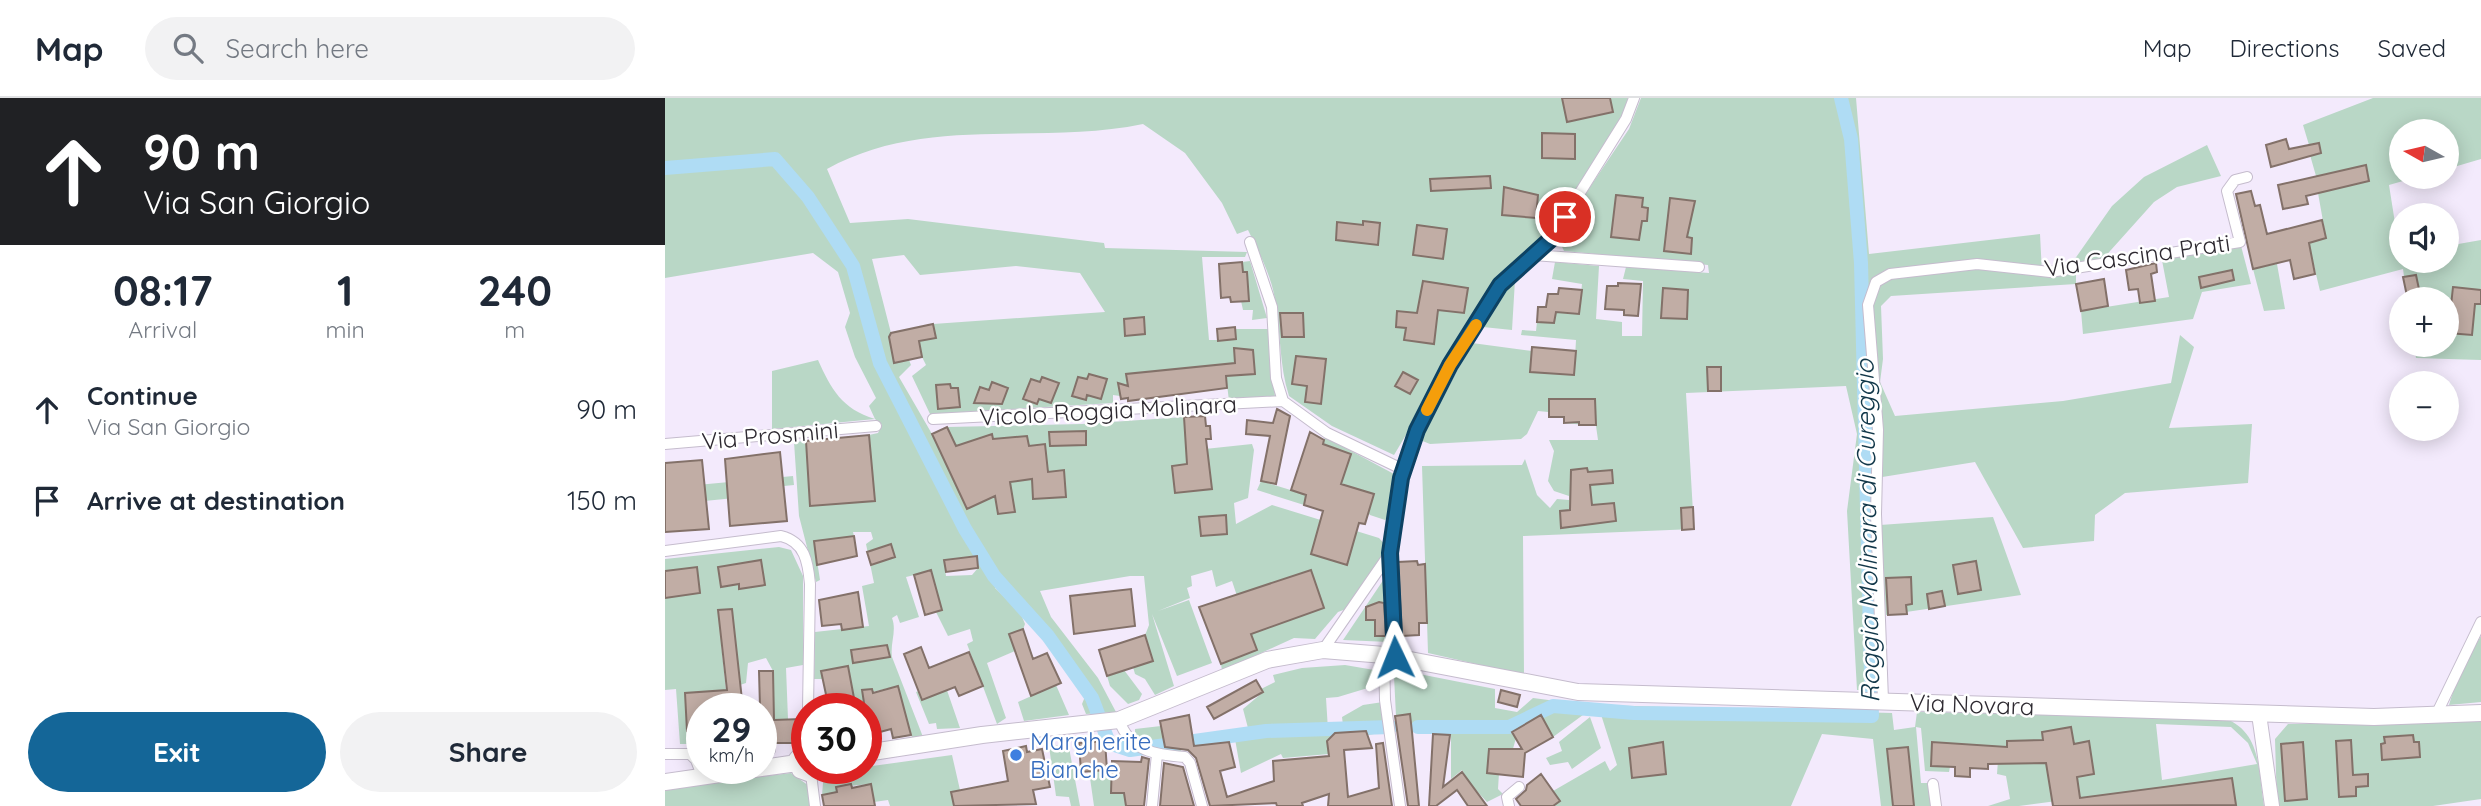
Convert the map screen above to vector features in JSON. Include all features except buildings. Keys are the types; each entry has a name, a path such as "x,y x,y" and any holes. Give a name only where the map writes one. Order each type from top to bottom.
{"main road":[{"name":"Via Novara","path":"882,751 1027,730 1108,722 1266,660 1322,650 1389,656 1578,692 2259,713 2481,713"},
{"path":"665,782 686,780"}],"street":[{"path":"1400,806 1389,727 1390,553 1404,470 1417,430 1450,365 1500,285 1551,239 1626,119 1635,98"},
{"name":"Via Cascina Prati","path":"1875,700 1878,430 1868,304 1876,282 1890,274 1977,264 2050,272 2240,242 2227,191 2235,180 2247,177"},
{"path":"1250,242 1272,307 1276,378 1283,401 1327,433 1404,470"},
{"path":"1532,255 1699,267"},
{"name":"Vicolo Roggia Molinara","path":"933,419 1283,401"},
{"name":"Via Prosmini","path":"665,444 876,426"},
{"path":"665,551 782,536 798,543 809,564 808,693"},
{"path":"1322,650 1390,553"},
{"path":"2436,715 2481,622"},
{"path":"2259,713 2272,806"},
{"path":"1108,722 1137,746 1154,753 1185,757 1190,763 1202,806"},
{"path":"1152,806 1154,753"},
{"path":"665,754 686,754"},
{"path":"1933,783 1936,806"},
{"path":"815,806 816,784"},
{"path":"1509,806 1507,797 1519,787"}],"green space":[{"path":"665,98 1628,98 1622,118 1547,234 1498,280 1394,455 1332,426 1289,396 1283,372 1271,281 1248,230 1237,234 1222,203 1185,153 1143,124 1063,133 943,136 903,142 865,152 827,169 850,223 908,219 1104,243 1105,248 1247,252 1245,257 1202,257 1209,340 1218,340 1217,329 1270,329 1275,397 1229,401 1226,376 1183,368 1164,370 1165,383 1126,375 1128,388 1120,389 1120,396 1113,395 1113,403 930,414 912,376 926,365 922,357 909,360 911,365 899,377 932,434 967,508 981,502 947,427 1082,424 1184,417 1186,451 1252,444 1254,450 1248,498 1234,503 1236,524 1272,505 1379,538 1388,548 1346,609 1338,612 1315,639 1294,638 1222,671 1221,664 1251,634 1324,607 1311,570 1237,596 1232,581 1216,587 1212,570 1191,576 1192,586 1187,588 1190,598 1158,611 1189,600 1212,663 1177,676 1152,614 1174,686 1155,695 1145,679 1135,674 1133,667 1149,625 1144,576 1040,591 1051,617 1098,678 1116,712 1086,714 1082,704 1086,694 1070,662 1038,619 1003,580 995,588 1020,612 1025,624 1015,651 987,663 1006,718 997,724 967,644 973,641 970,629 948,636 936,612 942,610 931,571 906,577 919,617 900,623 897,615 892,618 892,657 923,737 913,741 898,686 853,693 848,666 822,671 823,679 814,679 815,632 869,626 862,586 874,583 866,544 873,539 871,532 853,532 854,536 814,541 820,580 816,582 799,516 794,442 806,441 810,506 874,501 869,435 878,433 882,425 875,419 869,406 876,398 855,357 845,327 850,313 838,272 813,253 665,278","holes":["904,255 920,275 1016,266 1080,273 1105,312 933,324 891,333 872,259","977,556 978,568 972,575 946,576 944,560"]},
{"path":"1641,98 1856,98 1869,254 2040,234 2042,273 2076,272 2076,284 1891,296 1881,306 1883,359 1880,382 1895,416 2063,401 2171,383 2180,335 2194,347 2169,428 2252,424 2248,483 2125,493 2095,515 2094,541 2023,548 1975,462 1870,479 1879,691 1857,690 1847,511 1857,434 1846,386 1686,393 1694,529 1523,536 1524,675 1428,653 1422,466 1522,465 1525,459 1537,495 1550,508 1557,499 1569,500 1569,496 1554,491 1548,481 1554,451 1549,440 1598,440 1596,426 1564,423 1563,417 1549,417 1548,412 1538,411 1527,434 1521,439 1430,444 1420,440 1472,343 1532,351 1574,375 1576,340 1521,335 1522,330 1536,331 1537,322 1554,323 1556,312 1579,314 1582,284 1552,279 1555,262 1599,266 1596,319 1622,322 1622,336 1642,336 1643,281 1623,279 1626,267 1709,273 1708,265 1564,251 1557,236 1629,129"},
{"path":"2373,98 2481,98 2481,159 2459,165 2459,119 2389,119 2389,189 2392,203 2389,203 2389,273 2320,291 2311,253 2289,248 2326,238 2318,193 2369,181 2366,165 2316,176 2310,155 2321,153 2319,143 2309,145 2303,125"},
{"path":"2207,145 2221,176 2177,187 2154,202 2102,260 2072,263 2112,206 2144,177"},
{"path":"2481,240 2481,360 2416,358 2459,357 2459,287 2405,287 2404,273 2459,273 2459,244"},
{"path":"2240,242 2251,284 2202,292 2193,319 2083,334 2081,311 2169,297 2161,255"},
{"path":"1250,261 1267,318 1252,320 1253,310 1243,310 1241,301 1249,300 1247,272 1243,272 1242,262"},
{"path":"2277,264 2285,309 2264,311 2253,269"},
{"path":"1515,280 1512,330 1483,327 1502,293"},
{"path":"818,360 839,397 864,415 875,419 772,429 772,371"},
{"path":"1325,437 1394,474 1394,511 1385,520 1370,515 1341,484 1350,454 1330,447 1317,462"},
{"path":"793,476 794,485 784,486 785,493 665,505 665,488"},
{"path":"1261,481 1307,495 1304,505 1257,490"},
{"path":"1993,517 2021,595 1886,615 1880,525"},
{"path":"779,547 791,550 803,576 803,665 786,668 788,719 777,720 777,693 773,693 773,671 766,658 748,663 746,683 740,685 733,642 721,643 726,693 686,693 686,744 680,744 676,689 665,690 665,559"},
{"path":"1386,576 1389,642 1343,640"},
{"path":"2481,636 2481,702 2449,705 2459,672"},
{"path":"1345,665 1380,671 1381,684 1326,698 1328,730 1343,725 1342,717 1363,705 1383,702 1385,732 1368,735 1366,731 1335,733 1327,741 1329,754 1283,758 1281,754 1241,773 1235,739 1226,739 1224,731 1248,728 1243,709 1262,693 1261,689 1275,682 1273,675 1302,668"},
{"path":"940,670 960,728 937,729 936,723 929,724 916,692 919,691 922,700 939,693"},
{"path":"1124,670 1142,694 1139,700 1128,704 1110,686 1107,676"},
{"path":"1399,670 1495,689 1495,708 1517,712 1533,698 1587,705 1587,712 1553,737 1541,715 1512,732 1516,738 1511,756 1505,751 1489,750 1487,772 1499,773 1498,789 1503,794 1487,802 1471,785 1462,770 1451,779 1451,735 1412,732 1410,714 1396,716 1394,676"},
{"path":"1056,685 1069,715 1024,721 1018,702"},
{"path":"1598,705 1892,713 1894,730 1915,727 1917,712 2224,718 2236,724 2252,743 2259,766 2264,806 2236,806 2232,778 2019,806 1988,806 2010,799 2006,776 1997,774 1999,747 1932,742 1931,765 1950,767 1949,772 1925,771 1921,728 1916,727 1921,783 1928,783 1931,806 1881,806 1873,739 1822,734 1791,806 1553,806 1560,800 1553,791 1605,761 1610,771 1617,765","holes":["2156,724 2231,727 2248,743 2257,764 2162,780"]},
{"path":"1590,717 1601,748 1572,769 1568,762 1550,765 1546,758 1562,751 1559,742"},
{"path":"2481,717 2481,799 2433,806 2277,806 2275,739 2288,724 2377,724"},
{"path":"1161,726 1165,746 1180,743 1181,751 1161,752 1135,737 1135,729"},
{"path":"1070,745 1080,806 1071,806 1069,797 1056,796 1049,746"},
{"path":"952,755 960,790 952,792 954,806 890,806 888,800 874,802 871,784 882,784 882,765"},
{"path":"1107,770 1126,793 1126,806 1094,806 1089,771"},
{"path":"791,773 791,784 809,786 810,806 665,806 665,788 699,784 777,784 777,775"},
{"path":"823,784 871,784 837,787 837,792 822,795"}],"waterway":[{"name":"Roggia Molinara di Cureggio","path":"1418,727 1509,727 1553,706 1634,713 1872,716 1861,263 1851,139 1841,98"},
{"name":"Roggia Molinara di Cureggio","path":"665,168 775,159 808,197 853,266 880,363 965,529 994,576 1048,636 1092,698 1109,743 1130,750 1266,731 1391,727"}],"slow traffic":[{"path":"1427,410 1450,365 1476,325"}],"place":[{"name":"Margherite Bianche","path":"1016,755"}],"route":[{"path":"1395,657 1390,553 1401,478 1417,430 1450,365 1500,285 1551,239 1565,217"}]}
